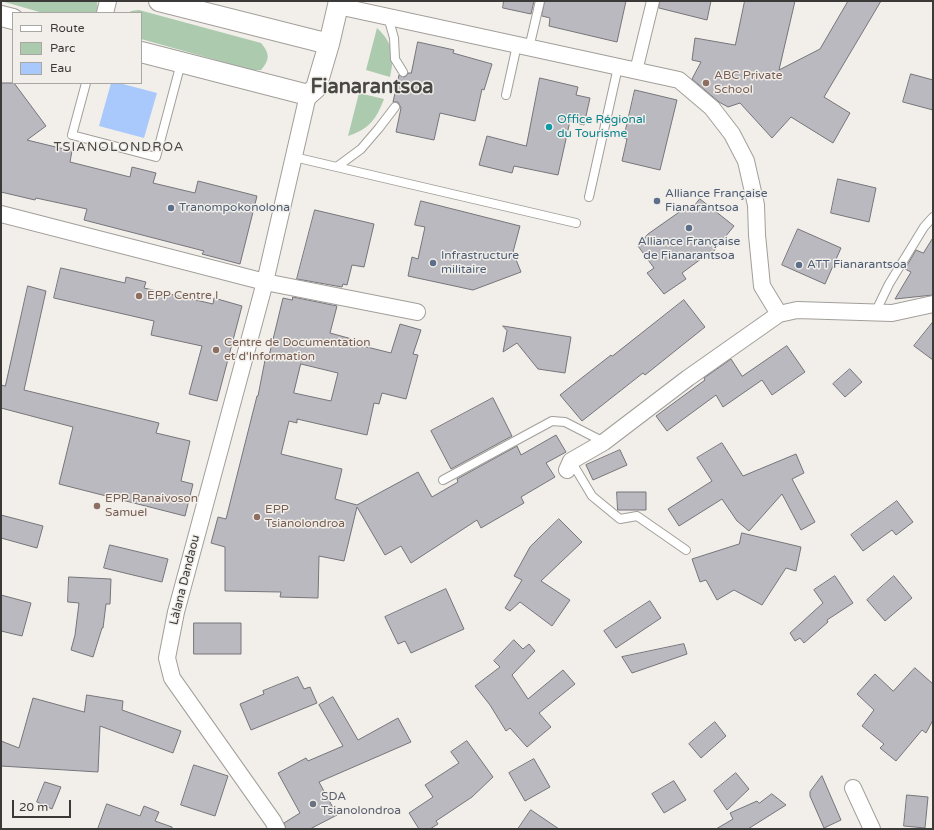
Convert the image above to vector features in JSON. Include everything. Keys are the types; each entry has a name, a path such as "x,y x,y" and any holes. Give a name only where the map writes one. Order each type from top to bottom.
{"street":[{"path":"105,12 108,1"},
{"path":"159,1 329,44"},
{"path":"636,71 653,1"},
{"path":"142,52 308,95 316,88 339,3 388,17 679,80 712,108 732,134 746,161 756,205 757,235 762,286 779,314"},
{"path":"1,16 12,19"},
{"name":"Làlana Dandaou","path":"277,829 273,821 172,678 167,658 176,612 265,282 308,95"},
{"path":"1,214 265,282 417,312"},
{"path":"569,466 604,442 688,378 779,314 797,310 892,313 933,304"},
{"path":"853,788 872,829"}],"lane":[{"path":"506,95 540,1"},
{"path":"388,17 394,38 395,59 403,72"},
{"path":"86,84 72,135 156,157 181,63"},
{"path":"589,197 618,67"},
{"path":"338,166 361,149 395,106"},
{"path":"294,157 338,166 576,224"},
{"path":"875,313 893,278 924,227 933,217"},
{"path":"443,480 552,421 565,422 604,442"},
{"path":"569,466 592,496 620,519 637,516 686,550"}],"green space":[{"path":"1,1 97,1 98,12 40,12"},
{"path":"139,10 261,43 268,56 266,63 261,70 252,70 142,39 142,12 130,12"},
{"path":"377,28 386,39 391,50 392,69 390,77 366,70"},
{"path":"359,93 384,99 378,113 371,123 367,127 348,136"}],"water":[{"path":"111,84 123,84 157,93 144,138 99,126"}],"building":[{"path":"504,1 534,1 531,14 503,8"},
{"path":"545,1 626,1 617,42 549,26 550,18 542,16"},
{"path":"660,1 711,1 707,20 659,8"},
{"path":"745,1 795,1 779,70 820,49 848,1 881,1 824,97 850,113 833,143 791,117 772,138 740,103 728,107 719,102 692,79 701,62 692,60 695,38 735,45"},
{"path":"418,42 454,50 453,53 492,64 484,90 482,89 475,121 440,113 434,140 396,132 401,108 398,102 393,102 399,75 404,77 408,73 411,73"},
{"path":"911,74 933,80 933,110 903,102"},
{"name":"Office Régional du Tourisme","path":"540,78 578,87 576,95 590,98 584,125 570,121 558,175 514,166 512,173 479,165 487,136 526,146"},
{"path":"1,83 12,83 15,84 46,126 27,140 72,151 70,162 130,177 132,167 156,173 153,183 195,193 198,181 257,196 240,264 202,254 204,251 84,220 87,209 36,198 35,200 1,192"},
{"path":"635,90 677,100 660,170 622,161 627,139 624,138"},
{"path":"838,179 876,188 869,222 831,213"},
{"path":"700,199 734,226 708,258 705,256 682,273 686,279 664,294 647,273 654,268 638,246 648,234 685,208 690,211"},
{"path":"421,201 520,226 513,252 521,272 473,290 408,276 412,257 418,259 425,227 415,225"},
{"path":"315,210 374,224 364,267 352,265 347,285 343,284 342,287 297,279"},
{"path":"798,229 841,248 825,284 782,265"},
{"path":"933,238 933,295 895,299 911,272 905,269 916,250 923,253"},
{"path":"61,268 125,283 126,277 146,282 144,288 213,304 214,298 242,306 217,401 189,394 202,346 151,335 154,321 54,298"},
{"path":"28,286 46,291 24,390 159,423 156,433 190,441 181,481 193,484 185,516 59,484 73,427 1,408 1,385 5,386"},
{"path":"293,297 337,306 330,333 352,339 351,343 391,353 400,324 421,330 413,354 418,355 406,399 382,393 379,404 374,403 367,435 297,419 297,423 289,421 281,454 342,469 335,499 357,505 418,472 432,497 458,482 457,479 517,446 521,455 556,435 566,452 546,463 555,477 521,497 524,503 481,528 477,520 411,563 401,546 385,555 357,507 344,561 319,556 318,598 280,597 281,592 225,591 225,547 211,543 218,517 226,519 258,396 266,355 269,356 283,298 292,300","holes":["301,364 338,373 331,401 294,393"]},
{"path":"684,300 705,327 645,375 643,373 582,421 560,395"},
{"path":"933,322 933,360 914,346"},
{"path":"503,326 571,337 565,373 538,369 517,343 503,352 507,331"},
{"path":"787,346 805,372 772,395 762,380 723,407 716,395 667,431 656,416 705,380 704,378 731,359 742,376"},
{"path":"850,369 862,382 845,397 833,384"},
{"path":"493,398 512,436 451,469 431,431"},
{"path":"722,443 743,476 796,454 804,473 792,479 815,522 801,530 782,494 749,531 737,521 722,499 679,526 668,509 712,481 697,458"},
{"path":"620,450 627,465 593,480 586,465"},
{"path":"617,492 646,492 646,510 618,510"},
{"path":"897,501 913,522 896,535 892,530 863,551 851,535"},
{"path":"1,515 43,526 37,548 1,538"},
{"path":"559,519 582,542 541,581 570,600 552,626 520,602 510,611 505,608 522,580 514,576 530,547"},
{"path":"742,533 801,547 796,571 786,568 762,605 734,590 717,600 706,580 700,582 692,559 739,544"},
{"path":"110,545 168,559 162,582 104,568"},
{"path":"835,576 853,603 827,620 828,622 804,643 800,638 795,641 790,633 823,603 814,590"},
{"path":"894,576 912,598 885,621 867,600"},
{"path":"69,577 111,579 110,604 106,604 103,628 93,657 71,650 75,635 79,603 68,602"},
{"path":"446,589 464,629 411,653 405,641 398,644 385,617"},
{"path":"1,595 31,603 22,636 1,631"},
{"path":"650,601 661,618 616,648 604,631"},
{"path":"194,623 241,623 241,654 194,654"},
{"path":"514,640 523,649 529,644 535,651 512,675 528,699 563,670 575,684 539,713 551,727 527,747 510,728 506,731 490,705 475,686 500,667 494,661"},
{"path":"684,644 687,654 632,673 622,657"},
{"path":"915,668 933,684 933,720 926,733 922,730 896,761 880,748 884,744 862,726 874,710 857,694 875,674 893,691"},
{"path":"298,677 304,689 310,687 317,703 251,730 240,704 264,694 263,691"},
{"path":"87,695 123,701 122,710 181,731 173,753 100,726 98,772 1,766 1,741 19,748 33,698 84,712"},
{"path":"333,697 358,740 398,718 411,742 319,782 337,815 310,829 286,829 284,823 300,813 278,773 306,758 308,761 343,746 319,705"},
{"path":"715,722 726,736 701,758 689,744"},
{"path":"467,741 493,777 472,797 436,821 438,824 430,829 419,829 409,813 433,797 425,785 459,763 451,752"},
{"path":"534,759 550,787 525,801 509,773"},
{"path":"194,765 228,776 215,816 181,805"},
{"path":"736,773 749,789 727,810 714,791"},
{"path":"822,776 841,820 824,828 810,796 810,792"},
{"path":"674,781 686,800 664,813 652,794"},
{"path":"45,782 61,787 52,809 37,802"},
{"path":"772,794 786,805 748,829 716,829 733,819 730,813 757,801 759,803"},
{"path":"907,795 928,797 925,828 904,826"},
{"path":"107,804 140,816 144,806 159,812 155,821 172,827 172,829 98,829"},
{"path":"531,810 559,829 518,829"}],"place":[{"name":"ABC Private School","path":"706,83"},
{"name":"Office Régional du Tourisme","path":"549,127"},
{"name":"Alliance Française Fianarantsoa","path":"657,201"},
{"name":"Tranompokonolona","path":"171,208"},
{"name":"Alliance Française de Fianarantsoa","path":"689,228"},
{"name":"Infrastructure militaire","path":"433,263"},
{"name":"ATT Fianarantsoa","path":"799,265"},
{"name":"EPP Centre I","path":"139,296"},
{"name":"Centre de Documentation et d'Information","path":"216,350"},
{"name":"EPP Ranaivoson Samuel","path":"97,506"},
{"name":"EPP Tsianolondroa","path":"257,517"},
{"name":"SDA Tsianolondroa","path":"313,804"}],"district":[{"name":"Fianarantsoa","path":"372,88"},
{"name":"TSIANOLONDROA","path":"119,148"}]}
